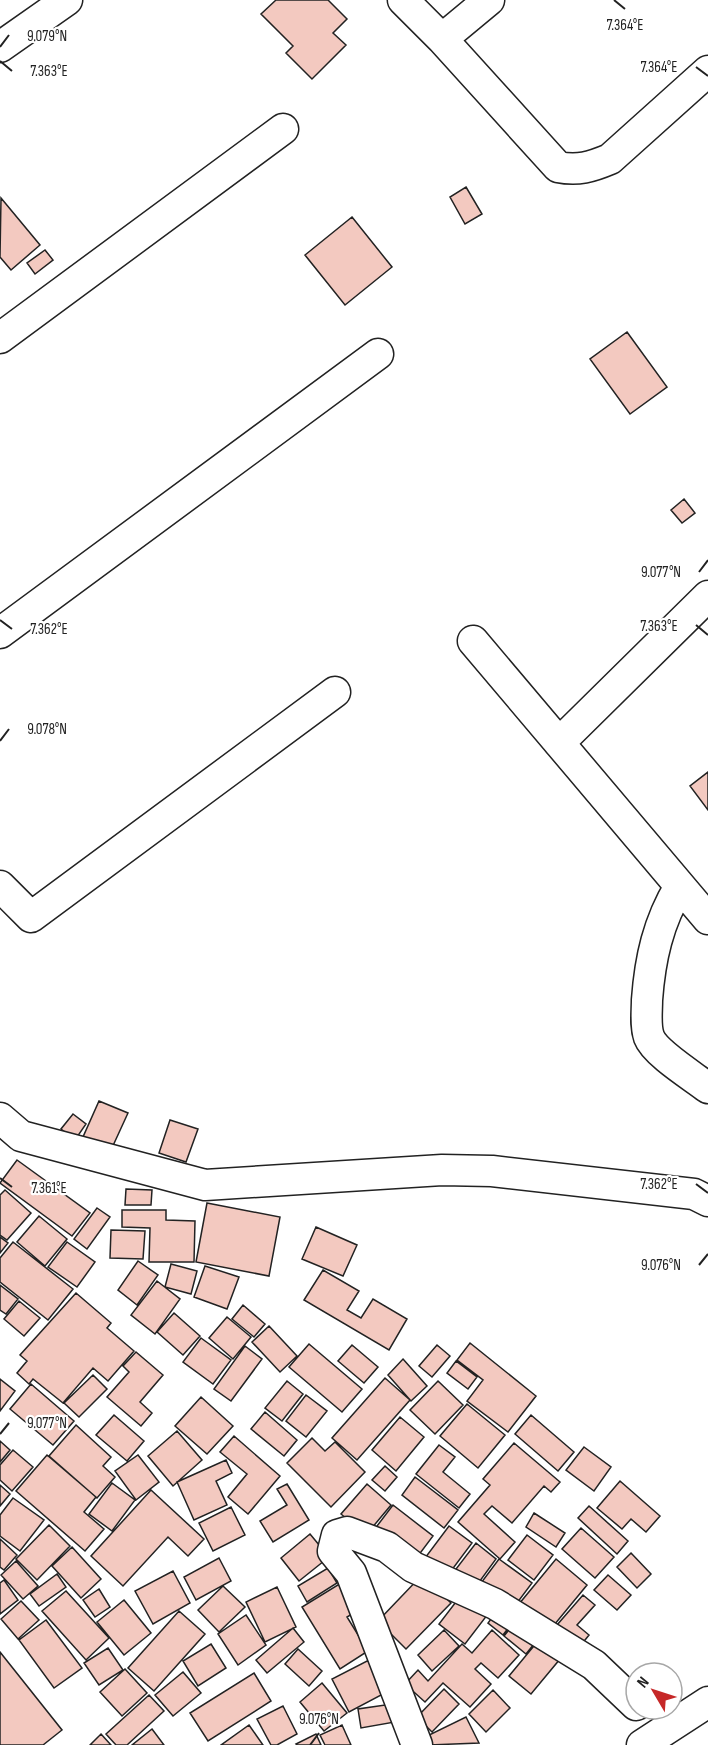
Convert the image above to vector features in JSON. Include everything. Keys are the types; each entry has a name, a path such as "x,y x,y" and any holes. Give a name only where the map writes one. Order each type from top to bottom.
{"street":[{"path":"0,47 67,0"},
{"path":"403,0 442,39 558,167 573,170 591,167 610,159 708,71"},
{"path":"442,39 489,0"},
{"path":"0,338 283,129"},
{"path":"0,633 378,354"},
{"path":"560,743 708,596"},
{"path":"473,641 708,919"},
{"path":"0,886 31,917 335,692"},
{"path":"680,886 663,918 655,943 646,1019 649,1038 658,1048 708,1088"},
{"path":"0,1118 21,1136 205,1185 442,1170 492,1171 703,1191"},
{"path":"417,1745 351,1573 333,1551 337,1535 347,1532 387,1547 413,1567 495,1604 594,1665 624,1694"},
{"path":"648,1721 660,1740 708,1702"}],"building":[{"path":"276,0 328,0 347,19 333,33 346,45 312,79 286,53 293,46 261,14"},
{"path":"466,187 482,214 465,224 450,197"},
{"path":"1,198 40,245 11,270 0,257"},
{"path":"352,217 392,267 345,305 305,255"},
{"path":"45,250 53,260 35,274 27,263"},
{"path":"627,332 667,387 630,414 590,359"},
{"path":"684,499 695,513 682,523 671,510"},
{"path":"708,772 708,810 690,786"},
{"path":"99,1101 128,1113 111,1150 83,1137"},
{"path":"73,1114 86,1124 75,1140 61,1129"},
{"path":"170,1120 198,1129 186,1162 159,1153"},
{"path":"17,1160 90,1213 72,1236 0,1183"},
{"path":"126,1189 152,1190 151,1205 125,1205"},
{"path":"5,1190 31,1213 7,1240 0,1235 0,1195"},
{"path":"207,1203 280,1217 269,1276 196,1262"},
{"path":"97,1208 110,1217 87,1249 74,1239"},
{"path":"122,1210 166,1210 166,1220 195,1221 194,1262 149,1262 150,1228 122,1227"},
{"path":"39,1216 67,1239 45,1266 17,1242"},
{"path":"316,1227 357,1245 343,1276 302,1259"},
{"path":"111,1230 145,1231 143,1259 110,1258"},
{"path":"0,1237 8,1243 0,1253"},
{"path":"13,1242 73,1289 48,1320 0,1282 0,1258"},
{"path":"67,1242 95,1262 77,1287 48,1267"},
{"path":"138,1261 158,1275 137,1305 118,1290"},
{"path":"171,1264 197,1271 191,1294 165,1287"},
{"path":"205,1266 239,1277 227,1309 194,1297"},
{"path":"323,1270 359,1291 347,1310 361,1318 373,1299 407,1319 389,1350 304,1300"},
{"path":"157,1281 180,1299 155,1334 131,1315"},
{"path":"0,1285 18,1299 6,1314 0,1310"},
{"path":"76,1293 111,1323 107,1328 134,1351 108,1381 93,1368 63,1403 33,1379 29,1384 17,1373 27,1361 20,1355"},
{"path":"19,1301 40,1318 24,1336 4,1319"},
{"path":"243,1305 265,1324 254,1337 232,1319"},
{"path":"174,1313 200,1336 183,1355 157,1332"},
{"path":"227,1317 251,1337 233,1359 209,1338"},
{"path":"269,1326 297,1356 280,1372 252,1342"},
{"path":"201,1338 231,1360 213,1384 183,1362"},
{"path":"470,1343 536,1396 508,1432 467,1401 483,1380 457,1360"},
{"path":"309,1344 362,1389 342,1412 289,1367"},
{"path":"352,1345 378,1367 364,1383 338,1361"},
{"path":"437,1345 450,1356 432,1377 419,1366"},
{"path":"245,1346 262,1359 231,1401 214,1389"},
{"path":"136,1352 163,1375 140,1402 152,1413 141,1426 107,1397 129,1372 123,1366"},
{"path":"403,1359 427,1386 411,1401 388,1375"},
{"path":"456,1361 477,1377 468,1389 447,1373"},
{"path":"93,1375 107,1389 79,1417 64,1403"},
{"path":"385,1378 410,1400 357,1460 332,1438"},
{"path":"0,1379 15,1391 0,1411"},
{"path":"287,1381 303,1394 282,1421 265,1408"},
{"path":"438,1381 463,1405 435,1434 410,1410"},
{"path":"31,1384 74,1421 53,1445 10,1409"},
{"path":"306,1395 327,1411 306,1437 286,1421"},
{"path":"201,1397 233,1426 207,1454 175,1426"},
{"path":"467,1404 505,1435 478,1468 440,1436"},
{"path":"265,1412 297,1440 284,1456 251,1429"},
{"path":"114,1415 144,1441 127,1461 96,1435"},
{"path":"531,1415 574,1452 558,1471 515,1434"},
{"path":"400,1417 424,1437 396,1471 372,1450"},
{"path":"76,1425 111,1457 103,1466 115,1477 97,1498 49,1456"},
{"path":"177,1431 202,1460 173,1486 148,1456"},
{"path":"234,1436 280,1476 248,1514 228,1497 247,1474 220,1452"},
{"path":"312,1438 325,1451 335,1442 365,1472 331,1507 287,1463"},
{"path":"0,1441 10,1450 0,1462"},
{"path":"514,1443 560,1482 551,1492 544,1486 512,1523 492,1506 484,1514 515,1542 500,1559 458,1522 490,1485 483,1479"},
{"path":"439,1445 455,1457 443,1472 470,1494 459,1508 416,1474"},
{"path":"584,1447 611,1467 594,1491 566,1470"},
{"path":"13,1450 33,1467 12,1491 0,1480 0,1465"},
{"path":"47,1455 96,1497 84,1512 104,1529 85,1551 16,1491"},
{"path":"138,1455 159,1482 136,1500 115,1471"},
{"path":"226,1460 232,1473 216,1481 227,1505 194,1520 177,1482"},
{"path":"385,1466 397,1477 385,1491 372,1480"},
{"path":"415,1477 458,1510 444,1528 402,1495"},
{"path":"620,1481 660,1516 646,1532 631,1519 622,1529 597,1508"},
{"path":"112,1483 135,1500 112,1531 89,1514"},
{"path":"287,1484 309,1520 273,1542 260,1521 287,1505 277,1489"},
{"path":"367,1484 391,1505 366,1535 341,1514"},
{"path":"0,1485 10,1494 0,1506"},
{"path":"151,1490 204,1539 188,1556 168,1537 123,1586 91,1556"},
{"path":"13,1498 44,1520 20,1551 0,1536 0,1515"},
{"path":"393,1505 433,1536 415,1560 374,1530"},
{"path":"589,1506 628,1541 617,1554 578,1518"},
{"path":"231,1507 245,1535 213,1551 199,1523"},
{"path":"534,1513 565,1533 556,1547 526,1527"},
{"path":"49,1525 70,1546 37,1580 16,1559"},
{"path":"449,1526 472,1543 445,1579 422,1562"},
{"path":"581,1528 614,1557 595,1578 562,1549"},
{"path":"310,1534 329,1557 299,1581 281,1558"},
{"path":"527,1535 553,1555 534,1580 508,1560"},
{"path":"0,1539 17,1555 4,1570 0,1567"},
{"path":"476,1543 496,1559 477,1585 456,1569"},
{"path":"72,1547 101,1579 81,1598 52,1566"},
{"path":"631,1553 651,1574 637,1588 617,1567"},
{"path":"219,1558 231,1581 196,1600 184,1577"},
{"path":"499,1559 532,1583 514,1607 481,1583"},
{"path":"556,1559 587,1585 550,1630 519,1604"},
{"path":"16,1561 38,1586 23,1599 1,1575"},
{"path":"328,1568 337,1583 307,1602 298,1586"},
{"path":"173,1571 190,1603 153,1624 135,1591"},
{"path":"57,1574 66,1587 39,1606 30,1594"},
{"path":"422,1575 451,1603 406,1649 378,1621"},
{"path":"608,1575 631,1595 617,1610 594,1590"},
{"path":"4,1580 18,1600 0,1614 0,1583"},
{"path":"341,1583 357,1611 347,1617 368,1651 340,1669 302,1607"},
{"path":"223,1586 245,1607 219,1632 198,1610"},
{"path":"277,1587 296,1627 265,1642 246,1602"},
{"path":"99,1589 110,1607 95,1617 83,1600"},
{"path":"66,1591 109,1638 86,1660 42,1611"},
{"path":"462,1594 488,1614 465,1644 439,1624"},
{"path":"583,1595 595,1605 577,1625 589,1635 581,1645 557,1625"},
{"path":"124,1600 151,1633 124,1655 97,1622"},
{"path":"21,1601 39,1620 18,1639 1,1619"},
{"path":"500,1607 515,1619 503,1635 488,1623"},
{"path":"179,1611 205,1634 154,1691 128,1668"},
{"path":"246,1615 266,1645 238,1665 218,1634"},
{"path":"46,1620 82,1668 54,1688 19,1640"},
{"path":"516,1621 538,1639 526,1654 504,1636"},
{"path":"293,1628 304,1642 267,1673 256,1660"},
{"path":"444,1630 459,1646 432,1671 418,1655"},
{"path":"492,1630 519,1655 498,1678 481,1663 475,1669 491,1684 470,1707 443,1683 425,1702 405,1684 418,1670 428,1681 462,1644 472,1653"},
{"path":"538,1641 560,1659 531,1694 509,1676"},
{"path":"211,1644 226,1668 198,1686 183,1661"},
{"path":"108,1648 123,1670 99,1685 84,1663"},
{"path":"298,1649 322,1671 309,1686 285,1664"},
{"path":"0,1652 62,1730 43,1745 0,1745"},
{"path":"369,1660 385,1693 349,1712 332,1679"},
{"path":"125,1669 147,1693 122,1716 100,1692"},
{"path":"183,1672 201,1693 173,1716 155,1695"},
{"path":"254,1673 271,1701 208,1741 190,1713"},
{"path":"322,1683 347,1713 324,1731 300,1702"},
{"path":"444,1689 459,1704 432,1732 417,1717"},
{"path":"493,1690 510,1708 486,1732 469,1714"},
{"path":"149,1695 164,1711 127,1745 116,1745 106,1734"},
{"path":"392,1704 395,1722 361,1728 358,1709"},
{"path":"283,1706 297,1734 277,1745 271,1745 257,1719"},
{"path":"466,1717 479,1743 429,1745 425,1737"},
{"path":"249,1725 263,1745 221,1745"},
{"path":"342,1725 351,1745 325,1745 320,1735"},
{"path":"152,1729 164,1745 132,1745"},
{"path":"101,1734 111,1745 90,1745"},
{"path":"316,1734 321,1745 296,1744"}]}
